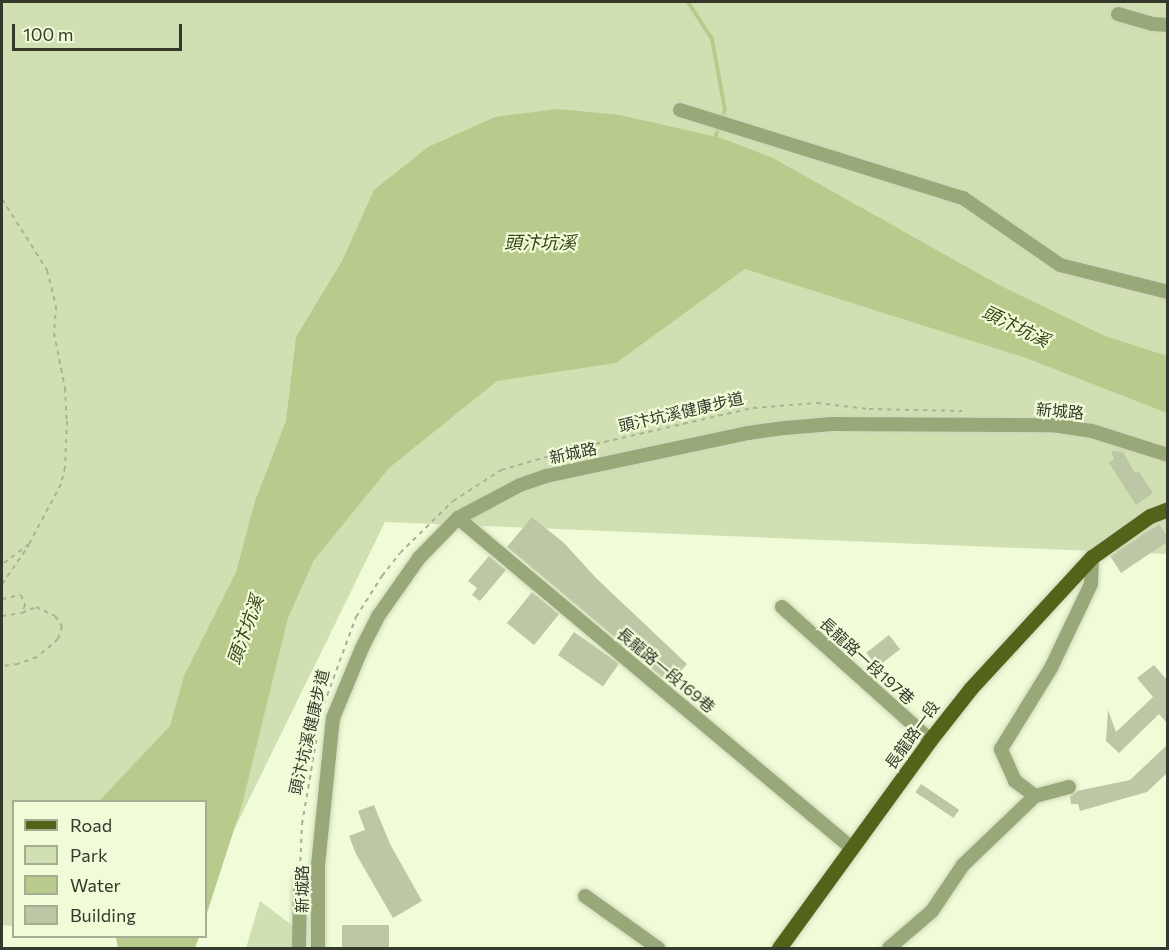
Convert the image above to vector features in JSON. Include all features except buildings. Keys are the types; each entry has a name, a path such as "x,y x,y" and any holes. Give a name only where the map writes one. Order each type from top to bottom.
{"main road":[{"name":"長龍路一段","path":"779,948 854,849 930,740 971,688 1092,557 1150,516 1167,509"}],"street":[{"path":"1118,15 1153,24 1167,25"},
{"path":"680,110 963,198 1060,265 1167,292"},
{"name":"新城路","path":"318,948 318,865 333,718 362,648 379,615 420,558 458,518 520,485 546,476 748,433 785,428 832,424 1052,425 1092,431 1167,455"},
{"name":"長龍路一段169巷","path":"458,518 854,849"},
{"path":"1035,796 1015,781 1001,749 1056,658 1090,584 1092,557"},
{"name":"長龍路一段197巷","path":"782,607 930,740"},
{"path":"889,948 932,911 963,866 1035,796 1069,787"},
{"path":"299,948 300,881"},
{"path":"585,896 658,948"}],"path":[{"path":"2,199 46,270 56,306 54,333 65,388 65,467 61,484 30,544 2,584"},
{"name":"頭汴坑溪健康步道","path":"324,706 334,670 356,617 382,576 407,546 453,501 501,470 578,448 753,408 817,403 868,409 966,411"},
{"path":"2,564 30,544"},
{"path":"2,599 21,595 25,605 22,613"},
{"path":"2,616 22,613 36,607 60,621 60,635 37,657 18,664 2,666"},
{"name":"頭汴坑溪健康步道","path":"300,881 302,824 319,726"}],"green space":[{"path":"2,2 1167,2 1167,554 385,522 207,885 207,800 12,800 12,926 2,925"},
{"path":"260,901 293,926 294,948 246,948"}],"water":[{"name":"頭汴坑溪","path":"558,109 620,115 721,138 773,158 999,285 1105,336 1167,356 1167,413 1026,358 745,269 616,363 497,381 389,468 314,560 288,618 242,805 207,913 207,800 100,800 170,726 184,676 236,572 255,501 286,421 296,337 342,261 374,190 428,147 495,117"},
{"path":"116,938 199,938 195,948 118,948"}],"waterway":[{"path":"688,2 712,39 725,110 714,140"}]}
